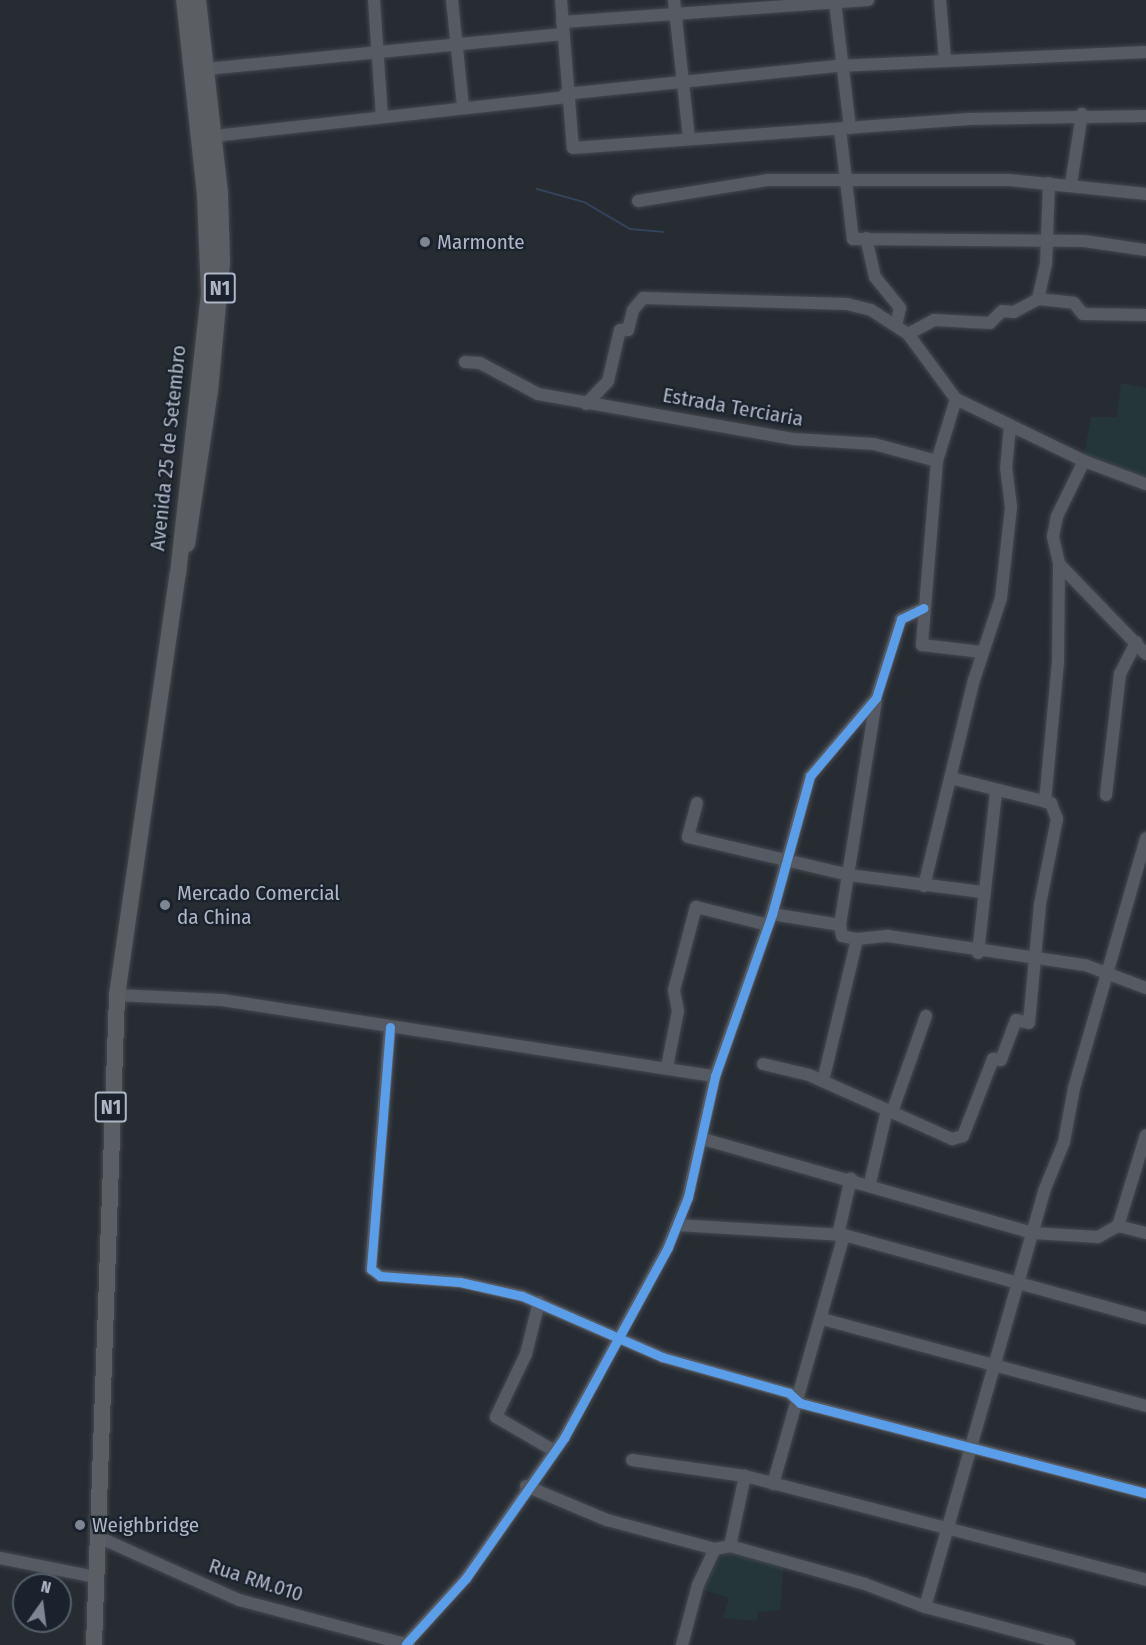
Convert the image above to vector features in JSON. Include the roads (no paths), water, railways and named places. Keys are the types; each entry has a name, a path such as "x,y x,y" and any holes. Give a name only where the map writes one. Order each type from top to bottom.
{"highway":[{"name":"Avenida 25 de Setembro","path":"178,574 209,294 205,195 184,0"},
{"name":"Avenida 25 de Setembro","path":"178,574 194,520 219,310 214,136 198,0"},
{"name":"N1","path":"94,1645 96,1536 117,995 178,574"}],"street":[{"path":"375,0 375,51 382,117"},
{"path":"452,0 453,46 463,107"},
{"path":"561,0 565,96 573,148 689,138 1082,114 1146,116"},
{"path":"207,69 375,51 453,46 675,6 868,0"},
{"path":"940,0 945,59"},
{"path":"835,2 844,65 845,129 853,238 1047,240 1146,250"},
{"path":"675,6 689,138"},
{"path":"214,136 565,96 682,80 844,65 1146,52"},
{"path":"1071,184 1082,114"},
{"path":"638,201 767,180 848,183 947,178 1071,184 1146,194"},
{"path":"1038,299 1047,240 1049,183"},
{"path":"866,238 875,277 900,308 896,325"},
{"path":"586,404 608,381 620,330 628,330 633,310 643,298 847,304 896,325 908,334 956,399 1084,462 1146,484"},
{"path":"908,334 934,320 990,323 1002,311 1014,312 1038,299 1074,303 1083,314 1146,315"},
{"name":"Estrada Terciaria","path":"465,362 480,363 538,394 794,439 874,444 938,461"},
{"path":"956,399 938,461 922,645 982,651"},
{"path":"924,886 982,651 990,643 1004,580 1010,426"},
{"path":"763,1064 823,1081 959,1141 993,1059 1000,1060 1016,1020 1029,1023 1035,959 1057,819 1045,801 1059,652 1059,564 1053,537 1057,516 1084,462"},
{"path":"1059,564 1146,654"},
{"path":"924,608 901,619 893,632 876,698 840,925 842,936 857,939 888,936 978,953 1035,959 1108,974 1146,988"},
{"path":"1106,795 1120,674 1136,642"},
{"path":"408,1644 466,1578 526,1486 553,1450 620,1337 671,1239 679,1221 703,1139 715,1076 770,919 810,776 876,698"},
{"path":"951,778 996,792 1045,801"},
{"path":"978,953 982,892 996,792"},
{"path":"697,803 688,837 787,863 849,875 982,892"},
{"path":"925,1607 998,1365 1033,1233 1146,838"},
{"path":"667,1067 678,1011 674,990 696,907 770,919 840,925"},
{"path":"823,1081 857,939"},
{"path":"117,995 222,1000 715,1076"},
{"path":"870,1183 890,1111 926,1016"},
{"path":"390,1027 371,1269 380,1276 460,1282 539,1302 662,1357 789,1393 800,1403 974,1446 1146,1493"},
{"path":"1118,1226 1146,1135"},
{"path":"703,1139 870,1183 1033,1233 1098,1237 1118,1226 1146,1233"},
{"path":"773,1484 800,1403 822,1319 851,1178"},
{"path":"679,1221 841,1235 1146,1318"},
{"path":"539,1302 526,1354 496,1417 553,1450"},
{"path":"822,1319 1146,1406"},
{"path":"632,1460 745,1476 1146,1580"},
{"path":"730,1546 745,1476"},
{"path":"526,1486 607,1520 716,1549 730,1546 865,1584 925,1607 1069,1645"},
{"name":"Rua RM.010","path":"96,1536 238,1600 408,1644"},
{"path":"682,1645 698,1586 716,1549"},
{"path":"0,1558 96,1577"}],"waterway":[{"path":"537,189 584,202 630,229 663,232"},
{"path":"947,325 976,328"}],"place":[{"name":"Marmonte","path":"425,242"},
{"name":"Mercado Comercial da China","path":"165,905"},
{"name":"Weighbridge","path":"80,1525"}]}
